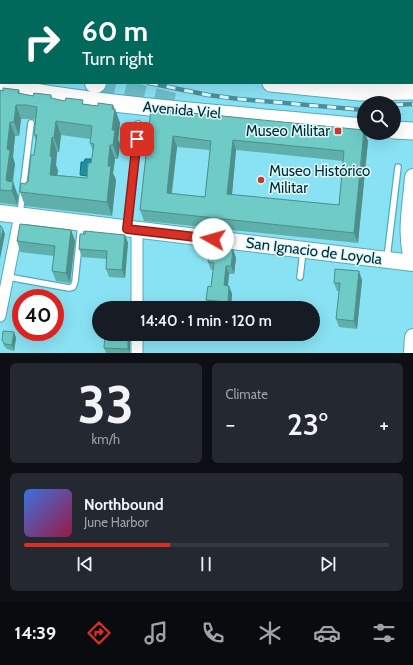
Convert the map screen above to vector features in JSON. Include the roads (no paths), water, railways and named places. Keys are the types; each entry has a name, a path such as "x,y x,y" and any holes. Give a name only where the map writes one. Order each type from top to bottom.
{"main road":[{"path":"284,84 360,92 398,87 413,91"},
{"name":"Avenida Viel","path":"0,86 104,102 357,126"}],"street":[{"path":"413,177 408,238 409,251 413,263"},
{"name":"San Ignacio de Loyola","path":"0,213 413,263"},
{"path":"0,316 20,215"},
{"path":"132,230 137,301"},
{"path":"412,353 413,337"},
{"path":"138,341 138,353"}],"lane":[{"path":"20,215 30,123"},
{"path":"132,230 138,124"},
{"path":"387,260 398,166"},
{"path":"8,276 69,288 73,287 81,223"},
{"path":"300,277 303,250"}],"water":[{"path":"85,159 92,159 90,173 87,176 80,175 81,162 84,162"}],"tunnel":[{"path":"100,84 182,105"}],"railway":[{"path":"154,84 208,95 239,99 357,109"},
{"path":"401,105 413,104"}],"place":[{"name":"Museo Militar","path":"338,131"},
{"name":"Museo Histórico Militar","path":"261,180"}]}
